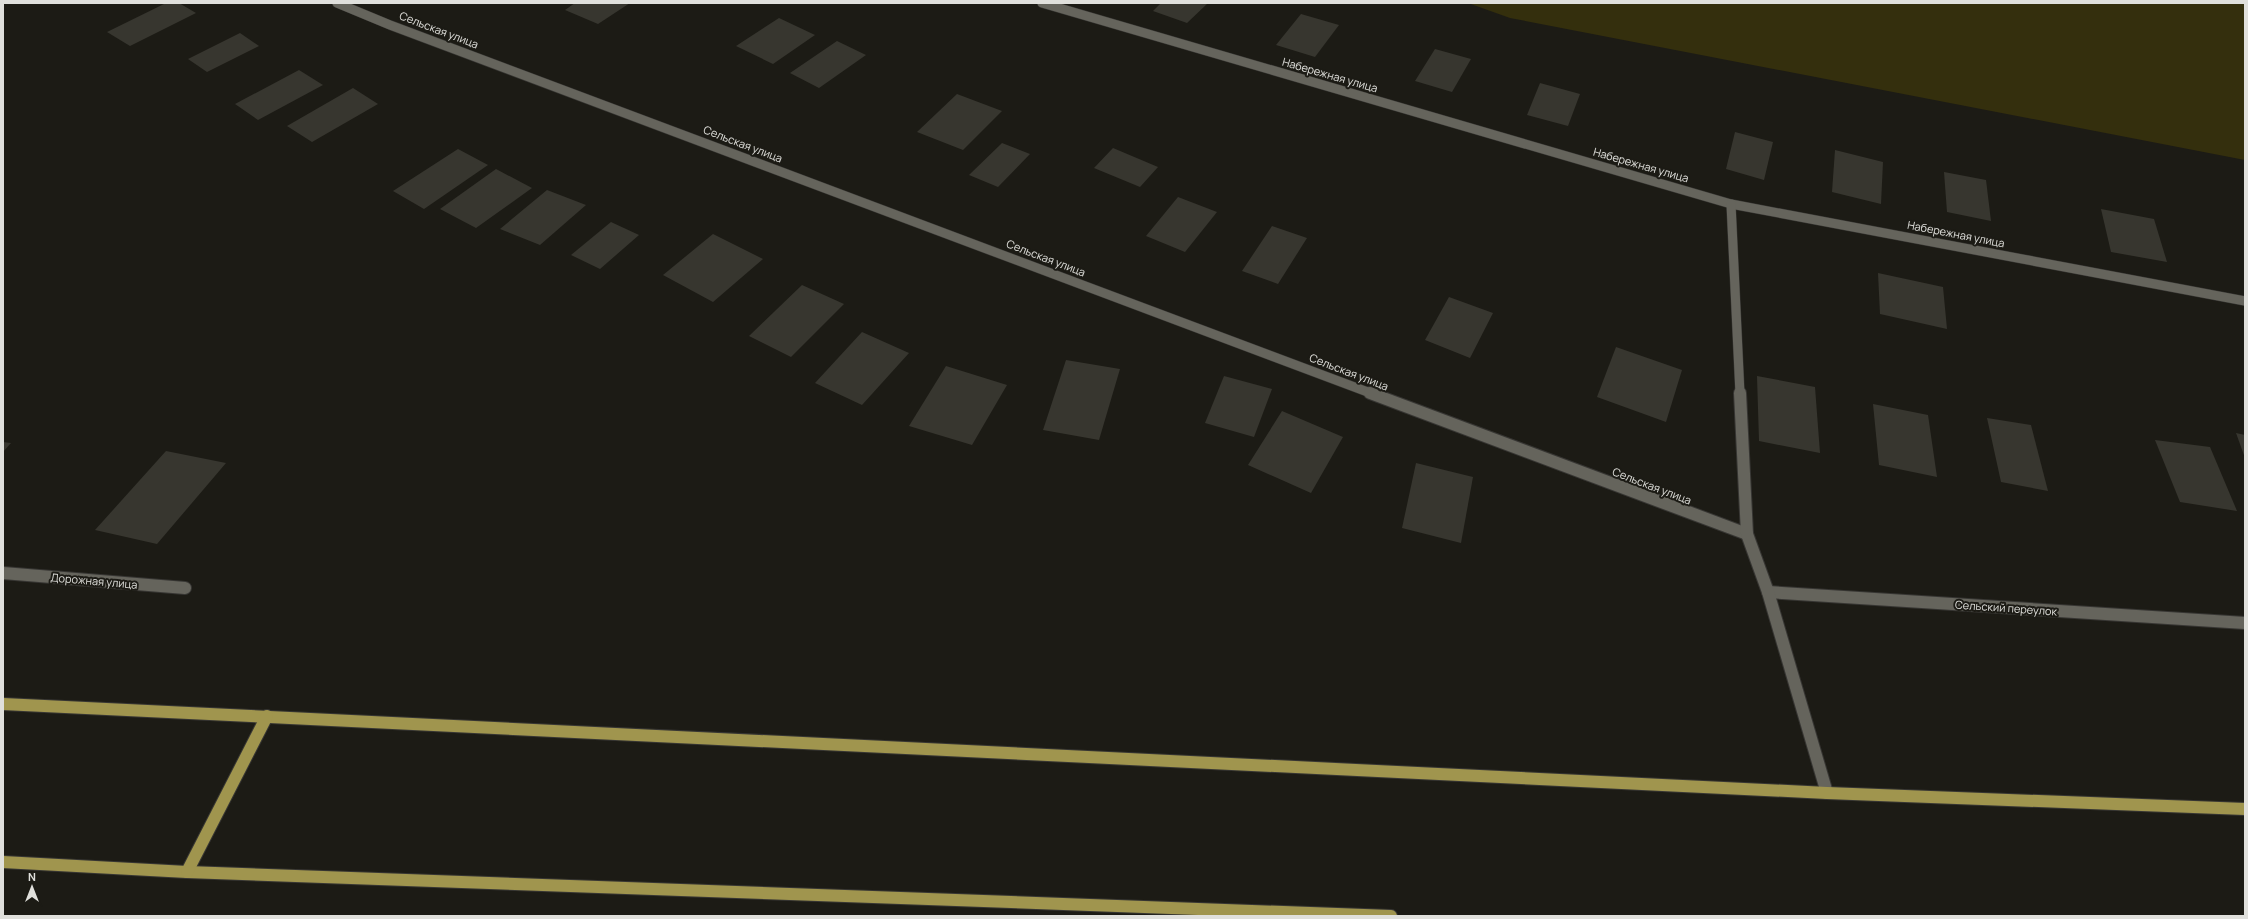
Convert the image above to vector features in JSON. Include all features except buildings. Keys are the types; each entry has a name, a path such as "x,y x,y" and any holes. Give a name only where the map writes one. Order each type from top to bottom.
{"highway":[{"path":"3,704 1827,792 2245,809"},
{"path":"187,872 267,716"},
{"path":"3,862 187,872 1391,916"}],"street":[{"name":"Сельская улица","path":"337,3 390,25 1747,534"},
{"name":"Набережная улица","path":"1042,3 1731,204 2245,301"},
{"path":"1731,204 1747,534 1768,592 1827,792"},
{"name":"Дорожная улица","path":"3,573 185,588"},
{"name":"Сельский переулок","path":"1768,592 2245,623"}],"shaded area":[{"path":"1468,3 2245,3 2245,160 1510,18"}]}
